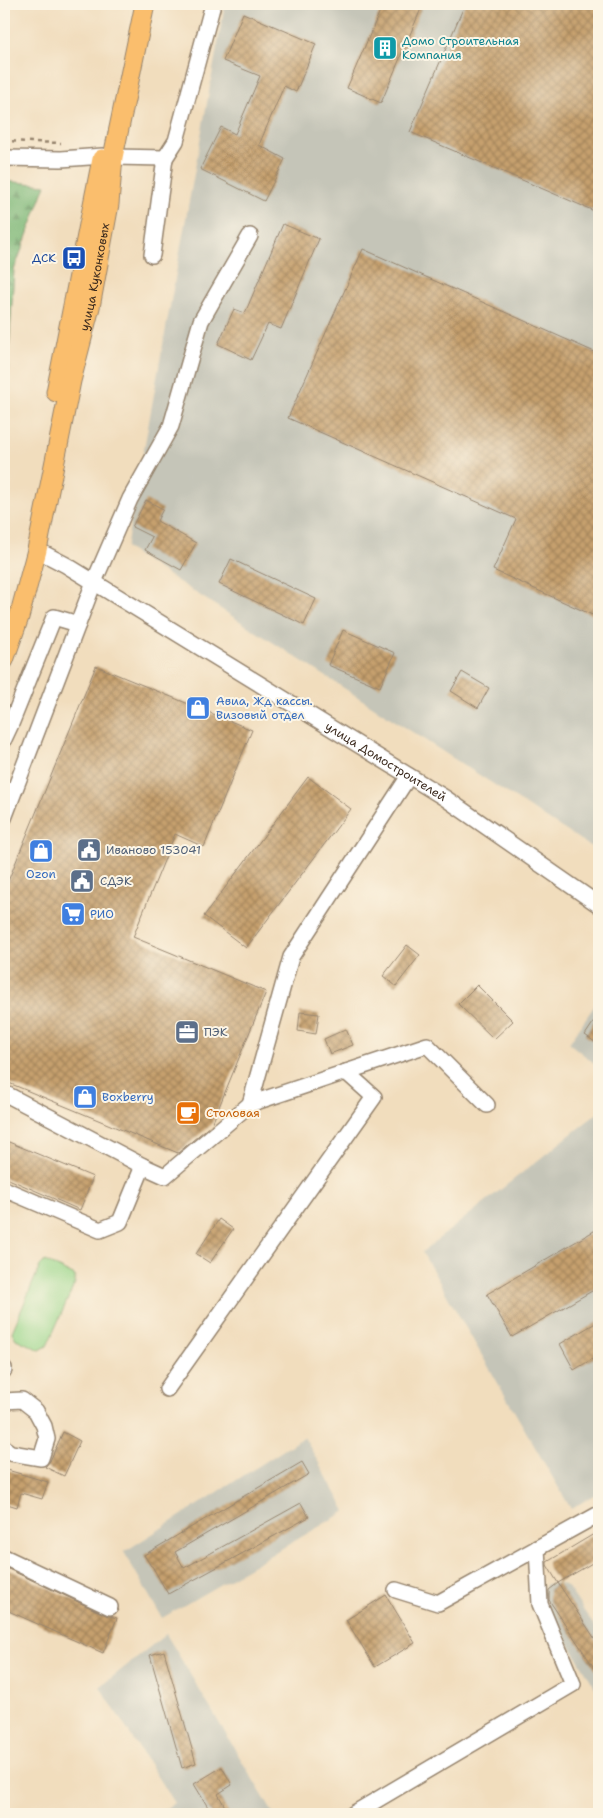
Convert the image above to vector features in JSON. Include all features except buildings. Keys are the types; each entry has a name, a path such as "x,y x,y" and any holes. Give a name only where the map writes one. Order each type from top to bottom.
{"main road":[{"name":"улица Куконковых","path":"32,548 90,307 109,204 108,157 135,4"},
{"name":"улица Куконковых","path":"108,157 145,4"},
{"path":"4,634 32,548"},
{"path":"4,660 19,617 32,548"}],"street":[{"path":"152,255 165,158 176,141 213,4"},
{"path":"4,158 165,158"},
{"path":"4,818 94,582 130,499 171,426 201,321 250,236"},
{"name":"улица Домостроителей","path":"32,548 66,564 446,798 599,905"},
{"path":"4,739 54,617 78,624"},
{"path":"250,1104 291,957 409,776"},
{"path":"4,1093 165,1176 250,1104 427,1045 487,1104"},
{"path":"167,1389 374,1097 346,1072"},
{"path":"4,1189 100,1230 120,1222 143,1166"},
{"path":"4,1401 22,1400 36,1411 44,1426 47,1439 41,1458 11,1452 4,1448"},
{"path":"396,1590 438,1603 599,1514"},
{"path":"352,1814 573,1684 540,1604 537,1548"},
{"path":"4,1557 110,1607"}],"path":[{"path":"4,141 61,143"}],"shaded area":[{"path":"225,4 599,4 599,852 126,548"},
{"path":"599,999 599,1067 569,1043"},
{"path":"599,1112 599,1492 571,1509 422,1252"},
{"path":"304,1437 346,1511 162,1618 124,1552"},
{"path":"558,1583 567,1586 599,1633 599,1694 552,1616 542,1592 547,1584"},
{"path":"166,1634 273,1813 157,1814 174,1803 100,1687"}],"green space":[{"path":"4,181 46,185 14,270 5,416"},
{"path":"45,1261 75,1276 75,1283 47,1346 40,1350 16,1339 12,1332 40,1266"}],"place":[{"name":"Домо Строительная Компания","path":"385,48"},
{"name":"ДСК","path":"74,258"},
{"name":"Авиа, Жд кассы. Визовый отдел","path":"198,708"},
{"name":"Иваново 153041","path":"89,850"},
{"name":"Ozon","path":"41,851"},
{"name":"СДЭК","path":"82,881"},
{"name":"РИО","path":"73,914"},
{"name":"ПЭК","path":"187,1032"},
{"name":"Boxberry","path":"85,1097"},
{"name":"Столовая","path":"188,1113"}]}
